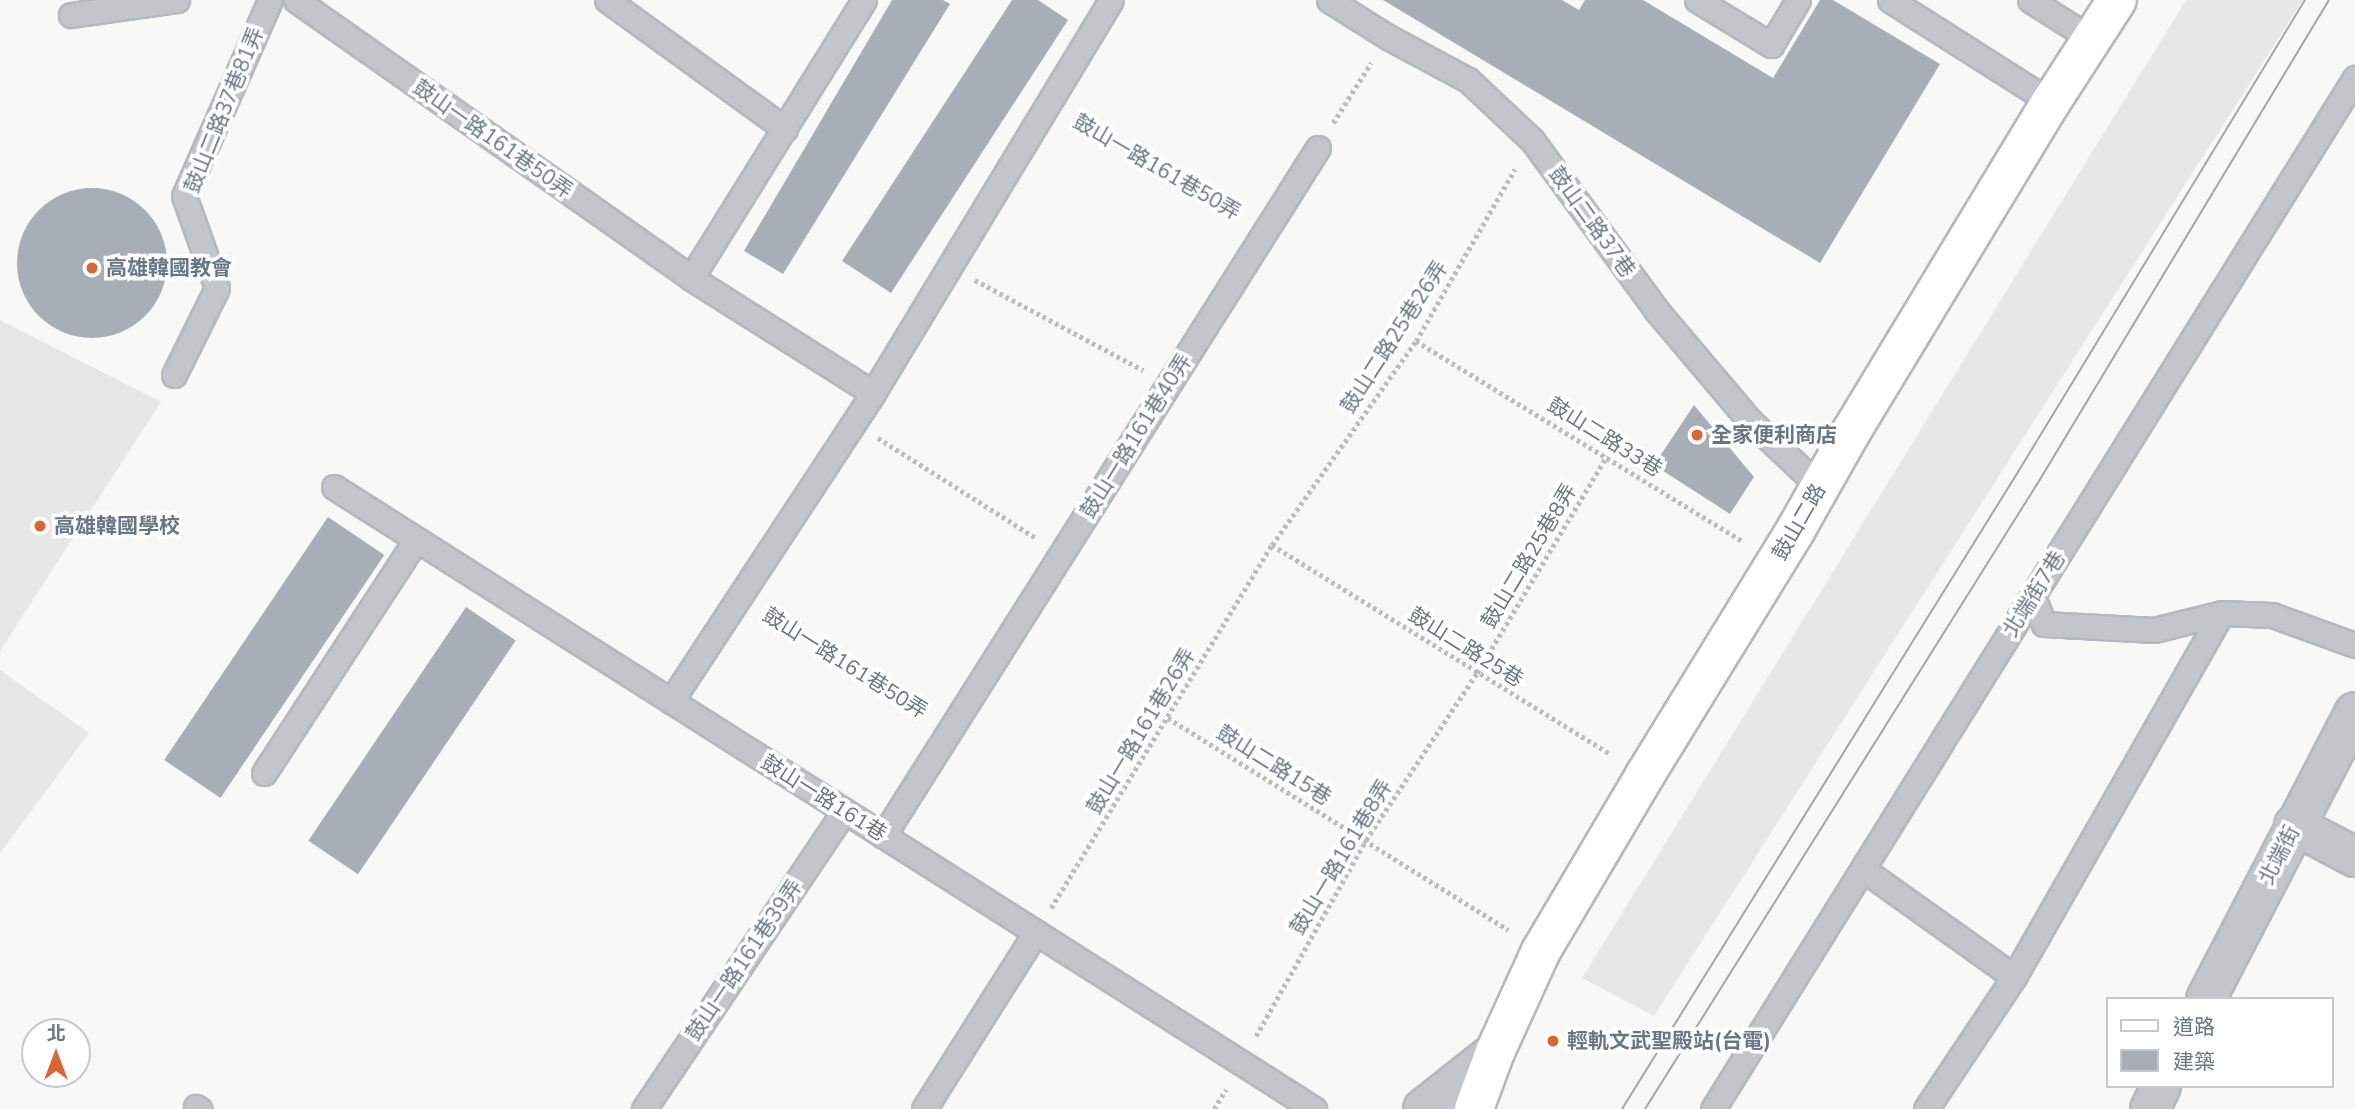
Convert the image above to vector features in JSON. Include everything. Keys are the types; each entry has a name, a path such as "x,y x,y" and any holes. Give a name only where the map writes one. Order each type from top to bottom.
{"street":[{"name":"鼓山二路","path":"1474,1109 1495,1052 1541,951 2051,102 2116,0"},
{"name":"北端街","path":"2207,997 2355,712"},
{"path":"2294,825 2355,857"},
{"path":"1423,1109 1495,1052"},
{"path":"2150,1109 2160,1088"}],"lane":[{"path":"71,15 177,0"},
{"name":"鼓山二路37巷81弄","path":"174,375 217,288 184,196 270,0"},
{"name":"鼓山一路161巷50弄","path":"296,0 691,278 873,393"},
{"path":"607,0 785,129"},
{"path":"691,278 864,0"},
{"name":"鼓山一路161巷50弄","path":"671,701 873,393 1111,0"},
{"name":"鼓山二路37巷","path":"1329,0 1388,37 1468,80 1532,140 1657,311 1749,420 1819,486"},
{"path":"1697,0 1771,45 1798,0"},
{"path":"1890,0 2051,102"},
{"path":"2030,0 2092,39"},
{"name":"北端街7巷","path":"1713,1109 2355,78"},
{"name":"鼓山一路161巷40弄","path":"883,836 1318,148"},
{"name":"鼓山一路161巷","path":"334,487 1314,1109"},
{"path":"264,774 416,540"},
{"path":"2033,596 2044,624 2154,630 2222,613 2272,615 2355,645"},
{"path":"1926,1109 2014,977 2222,613"},
{"name":"鼓山一路161巷39弄","path":"644,1109 844,811"},
{"path":"1864,870 2014,977"},
{"path":"924,1109 1036,932"}],"path":[{"path":"1318,148 1388,37"},
{"name":"鼓山一路161巷50弄","path":"1048,104 1266,230"},
{"name":"鼓山二路25巷26弄","path":"1272,545 1416,341 1532,140"},
{"path":"950,267 1169,384"},
{"name":"鼓山二路33巷","path":"1416,341 1776,562"},
{"path":"854,423 1061,554"},
{"name":"鼓山二路25巷8弄","path":"1477,673 1607,456"},
{"name":"鼓山二路25巷","path":"1272,545 1645,775"},
{"name":"鼓山一路161巷26弄","path":"1036,932 1272,545"},
{"name":"鼓山一路161巷50弄","path":"739,598 951,729"},
{"name":"鼓山一路161巷8弄","path":"1241,1063 1366,840 1477,673"},
{"name":"鼓山二路15巷","path":"1168,718 1541,951"}],"shaded area":[{"path":"2186,0 2303,0 1654,1016 1582,978"},
{"name":"高雄韓國學校","path":"0,320 161,402 0,651"},
{"path":"0,670 89,733 0,853"}],"building":[{"path":"892,0 943,0 950,4 783,274 744,251"},
{"path":"1012,0 1038,0 1068,20 891,293 842,261"},
{"path":"1383,0 1562,0 1579,10 1585,0 1643,0 1773,78 1820,0 1833,0 1940,64 1820,263"},
{"name":"高雄韓國教會","path":"92,188 121,193 145,210 162,234 167,263 162,292 145,316 121,333 92,338 63,333 39,316 22,292 17,263 22,234 39,210 63,193"},
{"name":"全家便利商店","path":"1694,405 1754,477 1730,514 1654,465"},
{"path":"328,517 384,555 221,798 164,760"},
{"path":"466,607 516,641 358,874 308,841"}],"tram line":[{"path":"1622,1109 2018,472 2305,0"},
{"path":"1645,1109 2036,486 2329,0"}],"place":[{"name":"高雄韓國教會","path":"92,268"},
{"name":"全家便利商店","path":"1697,435"},
{"name":"高雄韓國學校","path":"40,526"},
{"name":"輕軌文武聖殿站(台電)","path":"1553,1041"}]}
